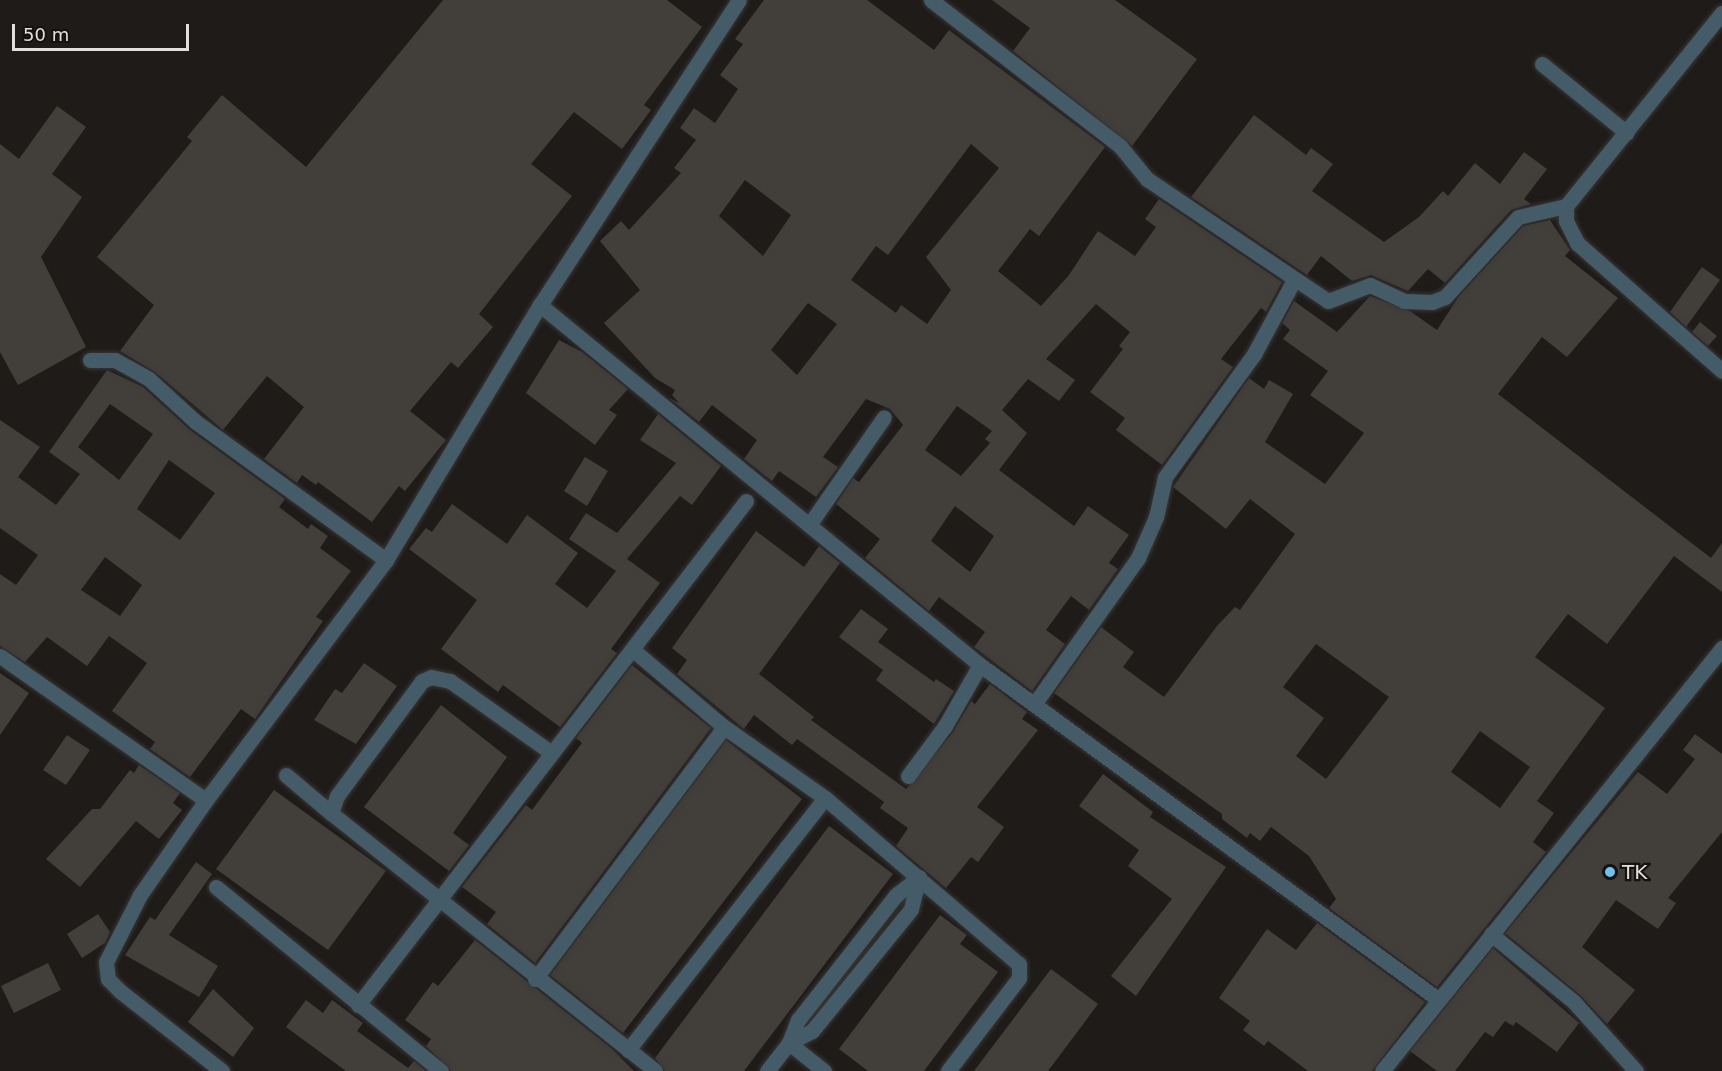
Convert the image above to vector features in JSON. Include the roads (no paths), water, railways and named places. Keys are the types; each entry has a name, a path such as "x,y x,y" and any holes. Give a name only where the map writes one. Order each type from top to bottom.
{"street":[{"path":"222,1071 120,991 108,979 106,962 140,895 206,800 386,560 540,305 739,0"},
{"path":"931,0 1120,146 1147,179 1322,301 1370,285 1404,301 1432,302 1445,297 1518,217 1566,206 1722,13"},
{"path":"1542,64 1627,133"},
{"path":"1566,206 1566,221 1577,243 1722,371"},
{"path":"1035,703 1138,558 1156,517 1165,477 1254,354 1294,280"},
{"path":"540,305 980,665 1439,1000"},
{"path":"90,360 115,360 149,379 196,422 386,560"},
{"path":"809,525 884,417"},
{"path":"358,1005 549,751 632,649 746,501"},
{"path":"1382,1071 1722,648"},
{"path":"632,649 723,727 825,798 920,877 1020,970 1019,978 948,1071"},
{"path":"0,656 206,800"},
{"path":"908,777 945,726 980,665"},
{"path":"331,813 337,796 422,681 431,676 450,681 549,751"},
{"path":"536,980 723,727"},
{"path":"286,775 536,980 655,1071"},
{"path":"628,1050 825,798"},
{"path":"767,1071 789,1043 813,1031 911,909 920,877"},
{"path":"216,887 441,1071"},
{"path":"1491,934 1574,1002 1636,1071"},
{"path":"789,1043 825,1071"}],"place":[{"name":"TK","path":"1610,872"}]}
